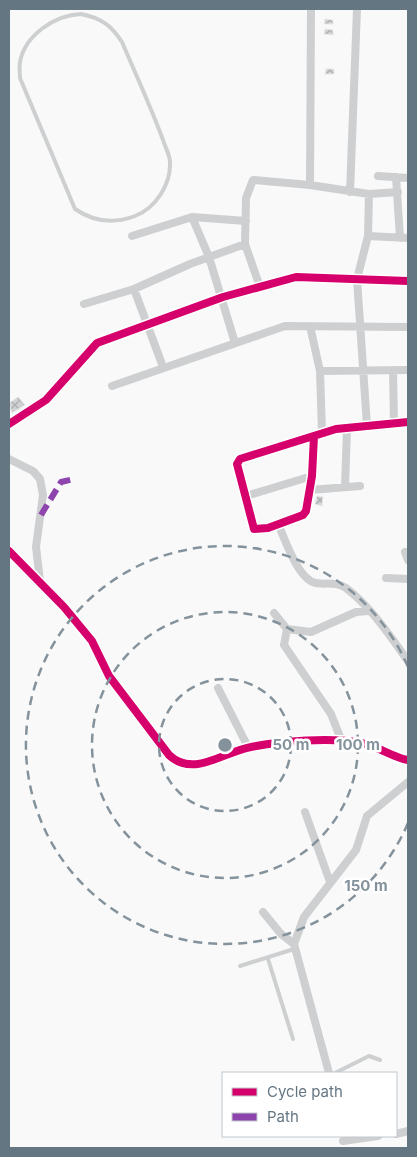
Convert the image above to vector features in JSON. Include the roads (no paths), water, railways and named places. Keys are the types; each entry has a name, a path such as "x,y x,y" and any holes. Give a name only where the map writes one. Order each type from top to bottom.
{"street":[{"path":"310,185 311,9"},
{"path":"350,192 357,9"},
{"path":"378,176 408,178"},
{"path":"368,236 404,238 396,177"},
{"path":"260,287 245,244 246,198 253,180 310,185 369,194 398,192"},
{"path":"367,426 357,279 368,236 369,194"},
{"path":"132,236 192,217 246,221"},
{"path":"192,217 209,257 223,298 235,343"},
{"path":"84,304 134,289 245,244"},
{"path":"9,424 46,400 97,343 149,324 223,298 296,277 408,281"},
{"path":"134,289 149,324 163,367"},
{"path":"112,386 285,326 408,327"},
{"path":"310,326 320,371 322,433"},
{"path":"393,370 394,423"},
{"path":"320,371 408,370"},
{"path":"314,436 312,476 305,513 268,528 254,529 238,461 322,433 347,428 408,422"},
{"path":"345,486 347,428"},
{"path":"9,459 33,470 40,479 43,495 36,547 40,581"},
{"path":"246,496 312,476"},
{"path":"310,490 360,486"},
{"path":"278,524 303,577 316,584 340,585 368,610 408,661"},
{"path":"9,550 40,581 92,640 109,676 175,761 192,766 248,747 315,741 362,743 408,760"},
{"path":"405,552 408,560"},
{"path":"386,578 408,579"},
{"path":"274,613 287,629 311,632 356,612 368,610"},
{"path":"287,629 284,645 331,714 342,742"},
{"path":"218,688 248,747"},
{"path":"294,947 304,917 356,850 367,816 408,782"},
{"path":"305,812 330,882"},
{"path":"263,912 294,947 329,1072"},
{"path":"344,1142 372,1137"}],"lane":[{"path":"92,16 94,9"},
{"path":"68,14 92,16 111,26 122,42 170,161 167,182 154,204 140,214 125,220 102,221 86,217 74,209 20,78 20,62 27,46 43,27 53,20 68,14"},
{"path":"240,966 268,958 294,947"},
{"path":"268,958 293,1039"},
{"path":"337,1072 368,1056 380,1060"}]}
